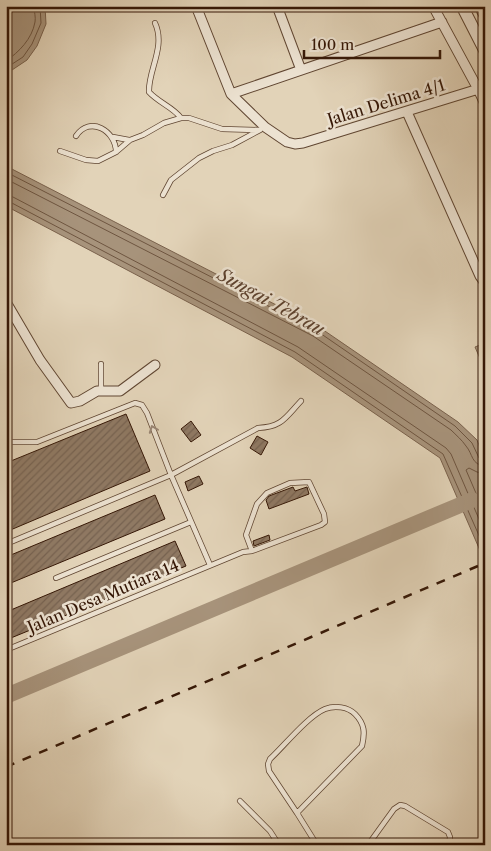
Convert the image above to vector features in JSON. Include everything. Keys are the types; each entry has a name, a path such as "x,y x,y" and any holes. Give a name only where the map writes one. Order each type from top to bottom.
{"street":[{"path":"196,6 231,94 263,128"},
{"path":"277,6 301,70"},
{"path":"433,6 481,88 485,104"},
{"path":"462,6 485,51"},
{"path":"480,6 485,15"},
{"path":"231,94 442,22"},
{"name":"Jalan Delima 4/1","path":"263,128 286,142 303,143 481,88"},
{"path":"407,112 485,284"},
{"path":"6,302 40,360 71,403 80,402 100,391 120,391 155,365"}],"lane":[{"path":"154,23 158,30 158,54 149,92 161,103 176,112 181,118"},
{"path":"60,151 86,160 98,161 116,152 130,140 143,136 164,123 181,118 189,118 222,129 263,128"},
{"path":"76,136 80,130 92,125 113,137 130,140"},
{"path":"162,195 171,180 199,158 232,145 263,128"},
{"path":"113,137 116,144 116,152"},
{"path":"100,364 100,391"},
{"path":"6,544 171,475 258,428 271,428 278,424 301,401"},
{"path":"6,442 37,442 135,403 142,405 210,565"},
{"name":"Jalan Desa Mutiara 14","path":"6,650 243,552 252,551 321,526 325,522 324,514 310,482 290,483 267,493 257,504 246,534 252,551"},
{"path":"56,578 191,522"},
{"path":"298,813 362,746 365,735 363,724 353,713 343,707 326,708 312,717 268,764 268,771 298,813 317,845"},
{"path":"240,801 270,831 279,845"},
{"path":"368,845 394,809 400,805 405,806 448,832 450,837 449,845"}],"water":[{"path":"13,6 45,6 46,24 37,46 27,60 6,74 6,20"},
{"path":"6,166 319,327 458,422 477,440 485,460 485,562 440,458 292,357 6,206"},
{"path":"485,343 485,370 475,347"}],"building":[{"path":"126,414 150,471 8,531 6,526 6,463"},
{"path":"191,421 201,435 191,442 181,429"},
{"path":"257,436 268,442 261,455 250,448"},
{"path":"199,476 203,484 188,491 185,482"},
{"path":"293,487 295,491 307,487 309,494 269,509 266,500 269,496"},
{"path":"155,495 165,519 6,585 6,557"},
{"path":"269,535 270,540 254,546 253,541"},
{"path":"175,541 186,566 6,640 6,612"}],"waterway":[{"path":"6,696 472,500"}],"railway":[{"path":"6,767 485,563"}],"water label":[{"name":"Sungai Tebrau","path":"271,302"}]}
